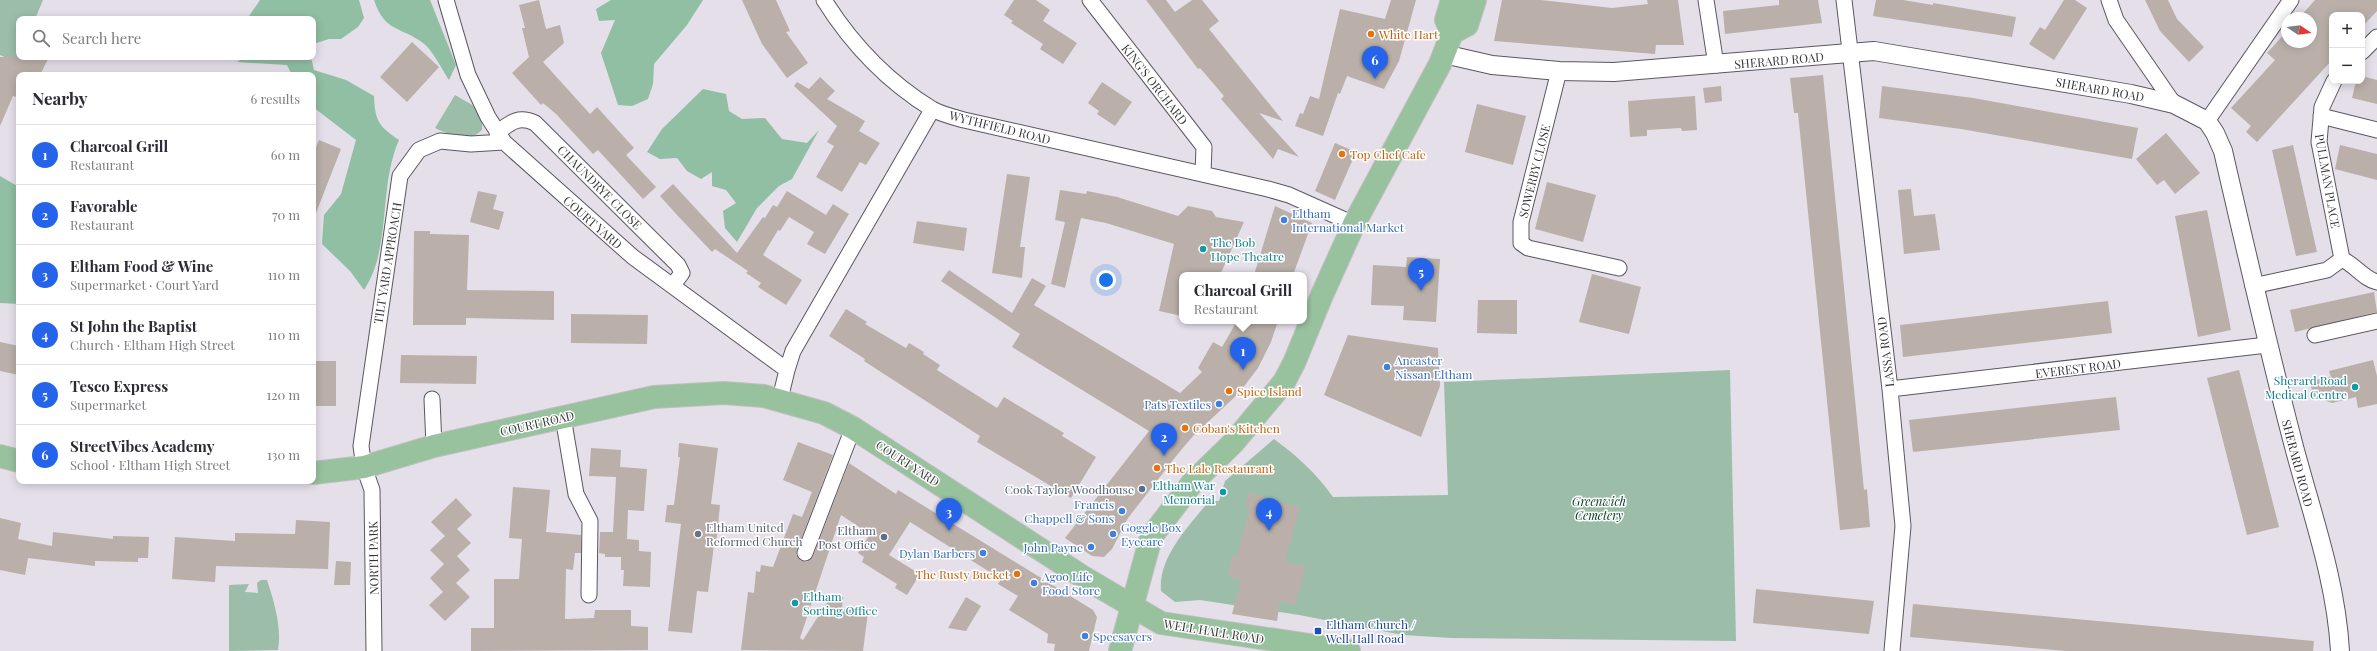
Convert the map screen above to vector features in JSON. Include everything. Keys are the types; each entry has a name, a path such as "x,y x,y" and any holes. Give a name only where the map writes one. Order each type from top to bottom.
{"main road":[{"path":"1452,0 1446,20 1452,33"},
{"path":"1120,651 1131,605 1151,537 1164,517 1193,482 1254,419 1284,382 1294,363 1322,295 1354,224 1444,54 1452,33 1467,25 1476,0"},
{"name":"COURT ROAD","path":"316,472 364,467 434,446 654,397 724,393 772,397"},
{"name":"COURT YARD","path":"772,397 824,413 853,428 1079,574 1131,605"},
{"path":"0,456 16,460"},
{"name":"WELL HALL ROAD","path":"1131,605 1161,623 1349,651"}],"street":[{"name":"COURT YARD","path":"446,0 468,75 500,138 634,257 674,285 787,370"},
{"path":"824,0 842,29 868,58 932,110"},
{"name":"KING'S ORCHARD","path":"1090,0 1204,147 1203,174"},
{"path":"1706,0 1716,65"},
{"name":"LASSA ROAD","path":"1844,0 1890,390 1903,526 1892,651"},
{"path":"2109,0 2116,20 2174,104"},
{"path":"2207,121 2291,0"},
{"path":"2365,49 2377,37"},
{"name":"SHERARD ROAD","path":"1444,54 1492,65 1559,71 1614,72 1716,65 1874,51 2132,94 2174,104 2207,121 2224,151 2267,345 2312,515 2329,570 2340,651"},
{"name":"SOWERBY CLOSE","path":"1559,71 1521,222 1521,243 1528,248 1618,268"},
{"name":"PULLMAN PLACE","path":"2332,84 2325,97 2321,116 2319,142 2342,259"},
{"name":"WYTHFIELD ROAD","path":"787,370 793,351 932,110 964,120 1289,195 1354,224"},
{"path":"2321,116 2377,130"},
{"name":"CHAUNDRYE CLOSE","path":"500,138 516,119 526,119 535,123 678,265 682,273 674,285"},
{"name":"TILT YARD APPROACH","path":"364,467 361,446 400,176 419,150 440,141 471,144 500,138"},
{"path":"2253,286 2327,270 2342,259 2351,263 2366,276 2377,282"},
{"path":"2315,335 2377,321"},
{"name":"EVEREST ROAD","path":"1890,390 2267,345"},
{"path":"772,397 787,370"},
{"path":"432,399 434,446"},
{"path":"563,417 576,494 590,521 589,595"},
{"path":"805,553 853,428"},
{"name":"NORTH PARK","path":"364,467 372,490 374,651"}],"green space":[{"path":"0,0 43,0 36,16 16,16 17,63 0,55"},
{"path":"260,0 359,0 364,18 358,27 341,39 329,39 316,43 316,16 249,16"},
{"path":"374,0 430,0 456,65 449,80 434,55 426,46 415,38 389,24 378,11"},
{"path":"611,0 703,0 687,25 654,64 653,84 648,99 632,106 618,105 601,53 615,20 599,21 596,9"},
{"path":"240,60 312,60 314,70 346,80 374,96 375,111 379,122 386,131 399,140 389,177 382,236 378,255 373,273 364,290 350,271 322,244 324,215 341,194 356,140 316,109 316,72 290,72 287,65 237,62"},
{"path":"703,89 726,94 729,111 742,119 765,118 782,139 807,143 819,130 792,179 779,186 757,208 737,242 725,228 723,211 736,203 726,190 712,186 712,172 701,179 687,171 677,158 660,159 647,152 662,129"},
{"path":"455,95 476,108 481,116 482,130 471,137 459,137 435,128"},
{"path":"0,176 16,185 16,304 0,303"},
{"name":"Greenwich Cemetery","path":"1730,370 1736,641 1451,638 1403,635 1299,615 1200,600 1175,602 1161,591 1161,578 1164,566 1184,531 1209,501 1219,501 1225,481 1274,439 1306,465 1333,497 1448,495 1444,382"},
{"path":"261,580 267,580 275,606 279,633 278,650 229,651 229,585 249,584 245,592 258,593 257,583"}],"building":[{"path":"539,0 546,29 560,25 564,43 543,62 590,114 597,107 634,148 626,155 656,187 643,199 598,150 593,154 556,114 543,103 541,105 512,73 529,57 522,28 525,28 519,5"},
{"path":"742,0 776,0 790,31 786,32 808,63 787,78 762,44"},
{"path":"1014,0 1036,0 1050,10 1043,21 1077,43 1063,64 1040,49 1043,44 1011,23 1013,21 1004,15"},
{"path":"1146,0 1166,0 1175,12 1192,0 1202,0 1219,21 1209,29 1283,121 1259,113 1299,157 1278,149 1273,159 1221,99 1224,96 1200,68 1198,69"},
{"path":"1391,0 1416,0 1399,61 1384,89 1347,76 1340,94 1338,93 1323,136 1295,126 1300,113 1303,114 1310,96 1319,99 1340,9 1385,19"},
{"path":"1502,0 1541,0 1612,8 1648,4 1647,0 1678,0 1684,45 1656,45 1655,54 1494,41"},
{"path":"1779,0 1818,0 1822,23 1725,34 1723,11 1779,5"},
{"path":"1876,0 1903,0 1933,5 1933,3 2016,17 2012,37 1873,16"},
{"path":"2064,0 2075,0 2087,8 2054,60 2029,44 2040,27 2045,30"},
{"path":"2145,0 2168,0 2177,19 2204,47 2189,62 2160,31"},
{"path":"2315,0 2377,0 2377,11 2365,24 2365,12 2329,12 2329,63 2257,142 2246,132 2251,126 2231,108 2275,60 2267,53 2281,38 2281,48 2317,48 2317,12 2304,12"},
{"path":"412,42 439,67 407,102 380,77"},
{"path":"0,57 16,57 16,60 48,60 42,72 16,72 16,97 13,96 0,126"},
{"path":"1823,75 1864,490 1867,489 1870,527 1840,530 1798,113 1794,113 1790,78"},
{"path":"820,77 835,91 827,99 865,121 859,131 880,143 866,165 860,162 842,192 816,177 834,146 827,142 837,126 794,86 797,82 809,89"},
{"path":"2365,77 2377,80 2377,104 2352,98 2355,84 2365,84"},
{"path":"1102,82 1132,102 1115,126 1097,114 1099,111 1088,103"},
{"path":"1721,86 1722,101 1705,103 1703,88"},
{"path":"1882,86 1973,98 2138,128 2132,159 1961,129 1879,118"},
{"path":"1695,96 1697,130 1682,131 1681,128 1647,130 1647,136 1630,137 1628,101"},
{"path":"1477,104 1526,116 1513,165 1465,152"},
{"path":"2166,133 2200,173 2175,194 2164,180 2157,185 2136,159"},
{"path":"319,140 341,149 316,213 316,148"},
{"path":"1335,143 1356,152 1335,200 1315,191"},
{"path":"2293,145 2317,252 2296,256 2272,150"},
{"path":"2340,145 2377,154 2377,180 2335,169"},
{"path":"1007,174 1030,177 1020,247 1025,247 1022,278 992,273"},
{"path":"1547,182 1596,195 1583,242 1535,229"},
{"path":"673,184 737,253 763,217 765,218 773,205 777,207 787,191 826,215 833,204 849,214 825,254 807,244 814,232 789,217 780,231 778,230 763,255 802,280 786,305 758,287 761,283 746,273 748,271 715,249 712,252 678,216 660,196"},
{"path":"1911,189 1914,216 1935,214 1940,250 1904,254 1898,190"},
{"path":"1060,190 1086,194 1087,191 1117,197 1178,216 1188,206 1212,211 1216,217 1244,222 1221,272 1179,272 1179,315 1159,311 1174,244 1106,223 1081,218 1065,288 1051,284 1065,222 1055,220"},
{"path":"478,191 497,195 493,209 504,212 499,230 470,222"},
{"path":"1275,206 1312,223 1294,272 1255,272"},
{"path":"2207,210 2231,330 2198,337 2175,216"},
{"path":"917,221 967,228 964,251 913,243"},
{"path":"414,231 430,231 430,234 469,235 467,290 554,291 554,320 466,318 466,325 413,325"},
{"path":"1407,257 1440,259 1436,322 1403,320 1404,306 1371,305 1373,265 1406,267"},
{"path":"949,270 1012,313 1032,278 1046,286 1034,305 1180,393 1202,372 1198,368 1213,342 1222,347 1235,324 1277,324 1271,342 1258,368 1239,393 1193,436 1177,455 1128,518 1112,549 1104,557 1092,556 1065,538 1149,431 1012,347 1020,334 941,281"},
{"path":"1592,274 1641,287 1629,334 1579,322"},
{"path":"2374,292 2377,312 2295,332 2290,310"},
{"path":"1478,300 1517,300 1517,334 1477,333"},
{"path":"2108,301 2112,333 1903,357 1900,325"},
{"path":"846,309 867,322 865,324 906,348 909,343 924,352 923,354 940,365 937,370 997,408 1004,397 1064,433 1062,436 1096,457 1071,498 977,442 980,436 864,361 865,359 829,336"},
{"path":"571,314 648,315 647,344 571,343"},
{"name":"Ancaster Nissan Eltham","path":"1348,335 1438,348 1440,386 1421,437 1324,395"},
{"path":"0,342 16,345 16,374 0,371"},
{"path":"401,355 477,356 476,384 400,383"},
{"name":"Sherard Road Medical Centre","path":"2373,360 2377,376 2377,404 2358,408 2356,397 2332,403 2313,396 2310,381 2331,377 2329,371"},
{"path":"316,361 336,361 336,406 316,406"},
{"path":"2239,370 2279,527 2247,535 2207,378"},
{"path":"2116,397 2120,430 1913,452 1909,420"},
{"path":"798,442 833,455 797,550 796,555 801,561 807,562 813,556 849,463 896,494 898,490 1093,610 1097,617 1089,651 1054,651 1055,644 1047,643 1048,634 1009,610 1018,596 998,584 1001,579 910,522 889,555 920,574 907,595 895,588 897,584 862,562 864,557 858,553 870,534 841,515 800,638 803,640 832,595 843,597 842,609 868,612 863,651 741,650 748,592 754,593 756,571 760,572 761,565 773,567 793,514 802,517 812,492 783,480"},
{"name":"Eltham United Reformed Church","path":"679,443 718,448 711,504 720,505 716,545 714,545 708,592 697,591 692,633 668,631 681,524 665,522 667,505 674,505 680,457 678,457"},
{"path":"591,448 621,450 620,467 647,469 644,511 628,510 627,539 639,540 639,551 651,552 650,587 623,586 624,570 621,570 621,557 605,557 605,554 599,553 600,532 613,532 616,477 589,476"},
{"path":"513,487 550,490 546,532 581,535 581,553 575,553 573,570 566,569 565,619 594,618 595,610 631,610 631,626 648,627 648,650 471,651 471,628 494,628 494,579 519,579 522,539 509,538"},
{"path":"1249,493 1300,507 1285,561 1306,567 1295,605 1280,601 1277,621 1232,614 1241,580 1228,576 1233,555 1237,556 1250,508 1245,506"},
{"path":"456,498 472,515 457,529 471,543 457,556 470,570 456,583 470,597 445,621 429,605 443,592 430,578 444,564 430,550 445,536 431,522"},
{"path":"0,518 21,523 18,539 52,546 53,532 113,539 113,536 149,537 148,558 138,558 138,562 95,561 95,566 28,558 25,575 0,570"},
{"path":"296,520 330,522 328,569 216,566 215,582 172,579 175,537 235,541 235,533 295,534"},
{"path":"336,561 351,562 350,585 334,585"},
{"path":"1756,589 1874,601 1869,634 1753,623"},
{"path":"966,597 981,606 966,631 948,628"},
{"path":"1913,604 2314,641 2313,651 2066,651 1910,637"}],"place":[{"name":"White Hart","path":"1371,34"},
{"name":"StreetVibes Academy","path":"1375,79"},
{"name":"Top Chef Cafe","path":"1342,154"},
{"name":"Eltham International Market","path":"1284,220"},
{"name":"The Bob Hope Theatre","path":"1203,249"},
{"name":"Tesco Express","path":"1421,291"},
{"name":"Ancaster Nissan Eltham","path":"1387,367"},
{"name":"Charcoal Grill","path":"1243,370"},
{"name":"Sherard Road Medical Centre","path":"2355,387"},
{"name":"Spice Island","path":"1229,391"},
{"name":"Pats Textiles","path":"1219,404"},
{"name":"Coban's Kitchen","path":"1185,428"},
{"name":"Favorable","path":"1164,456"},
{"name":"The Lale Restaurant","path":"1157,468"},
{"name":"Cook Taylor Woodhouse","path":"1142,489"},
{"name":"Eltham War Memorial","path":"1223,492"},
{"name":"Francis Chappell & Sons","path":"1122,511"},
{"name":"Eltham Food & Wine","path":"949,531"},
{"name":"St John the Baptist","path":"1269,531"},
{"name":"Eltham United Reformed Church","path":"698,534"},
{"name":"Goggle Box Eyecare","path":"1113,534"},
{"name":"Eltham Post Office","path":"884,537"},
{"name":"John Payne","path":"1091,547"},
{"name":"Dylan Barbers","path":"983,553"},
{"name":"The Rusty Bucket","path":"1017,574"},
{"name":"Agoo Life Food Store","path":"1034,583"},
{"name":"Eltham Sorting Office","path":"795,603"},
{"name":"Eltham Church / Well Hall Road","path":"1318,631"},
{"name":"Specsavers","path":"1085,636"}]}
